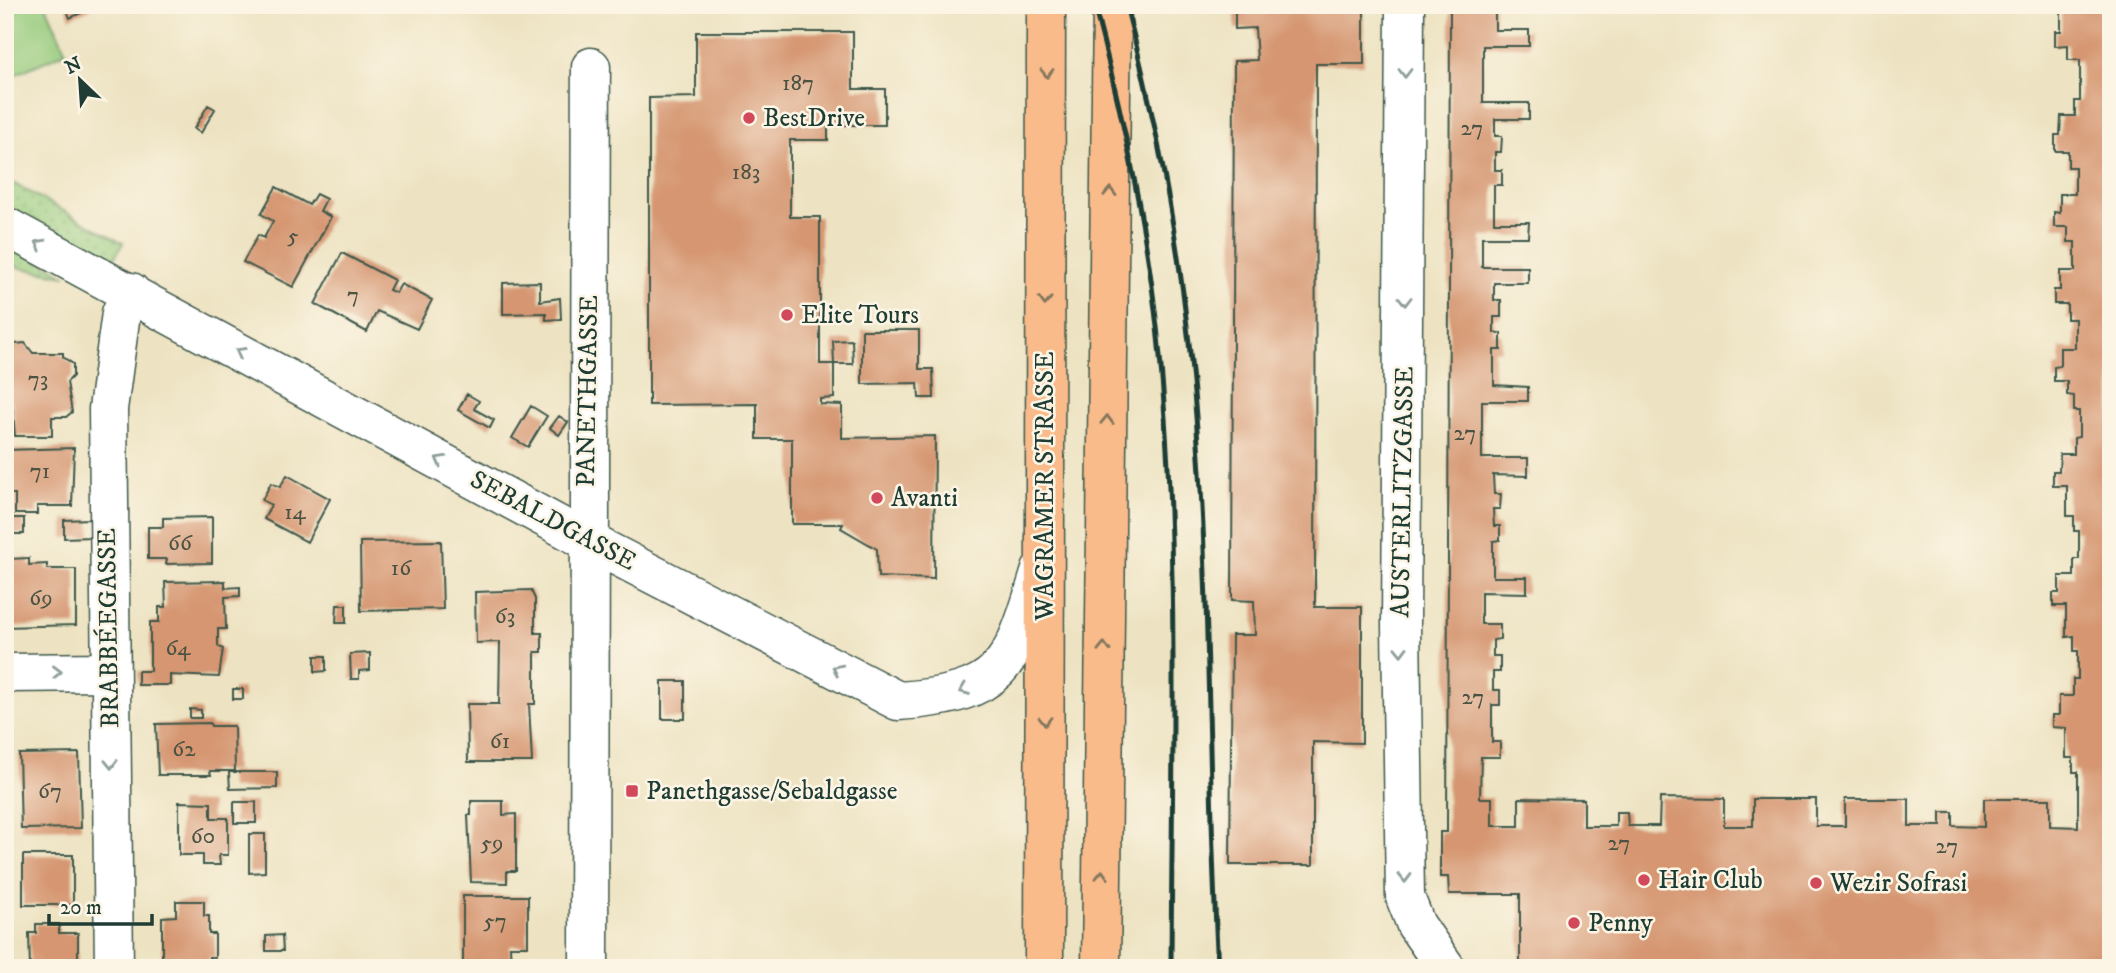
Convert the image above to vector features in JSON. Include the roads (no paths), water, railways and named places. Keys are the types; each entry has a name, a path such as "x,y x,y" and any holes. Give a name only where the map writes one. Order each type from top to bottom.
{"main road":[{"name":"WAGRAMER STRASSE","path":"1044,968 1046,554 1043,430 1046,5"},
{"path":"1101,968 1112,5"}],"street":[{"name":"AUSTERLITZGASSE","path":"1405,5 1401,625 1405,897 1416,925 1446,968"},
{"name":"PANETHGASSE","path":"589,968 590,783 586,540 591,66"},
{"name":"SEBALDGASSE","path":"5,226 586,540 898,701 936,698 965,691 1007,663 1020,638 1046,554"},
{"name":"BRABBÉEGASSE","path":"114,968 108,409 121,313 131,292"},
{"path":"5,673 109,672"}],"railway":[{"path":"1094,5 1139,205 1152,286 1164,407 1172,567 1171,968"},
{"path":"1126,5 1164,173 1189,343 1202,499 1218,968"}],"place":[{"name":"BestDrive","path":"749,118"},
{"name":"Elite Tours","path":"787,315"},
{"name":"Avanti","path":"877,498"},
{"name":"Panethgasse/Sebaldgasse","path":"632,791"},
{"name":"Hair Club","path":"1644,880"},
{"name":"Wezir Sofrasi","path":"1816,883"},
{"name":"Penny","path":"1574,923"}]}
